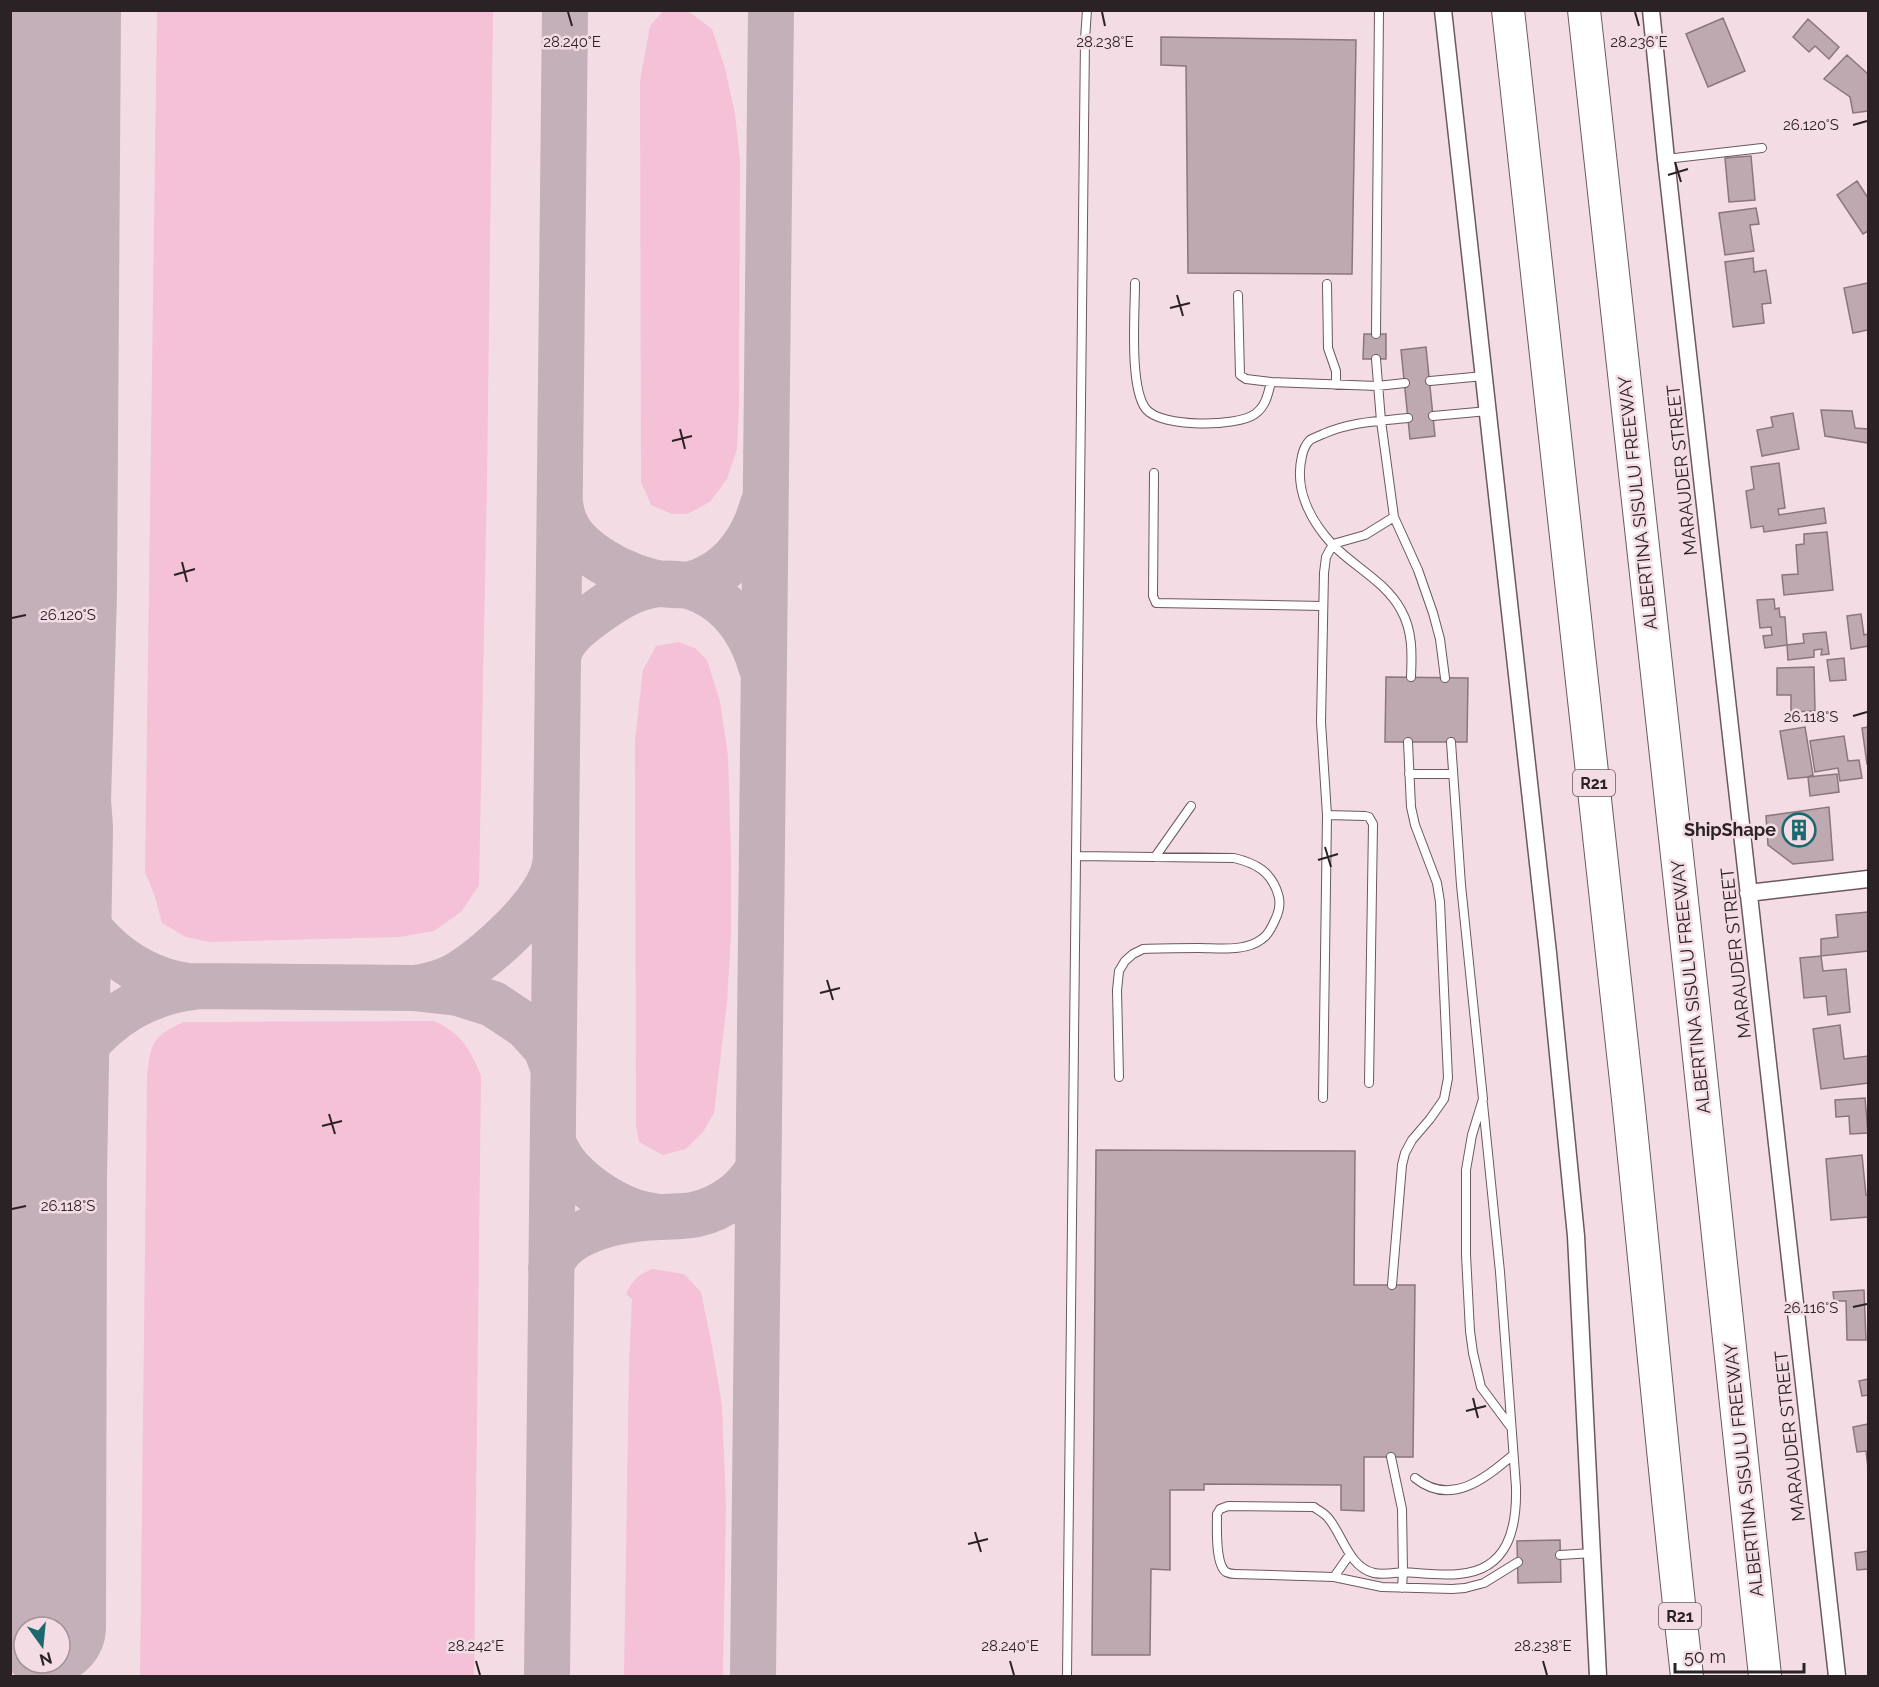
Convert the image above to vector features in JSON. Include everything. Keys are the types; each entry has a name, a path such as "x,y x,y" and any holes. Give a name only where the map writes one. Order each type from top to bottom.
{"highway":[{"name":"R21","path":"1509,10 1627,1087 1687,1677"},
{"name":"ALBERTINA SISULU FREEWAY","path":"1584,10 1765,1677"},
{"path":"1674,1556 1675,1677"}],"street":[{"path":"1443,10 1548,953 1576,1236 1598,1677"},
{"name":"MARAUDER STREET","path":"1651,10 1837,1677"},
{"path":"1748,893 1869,879"}],"lane":[{"path":"1067,1677 1084,59 1087,10"},
{"path":"1376,334 1379,10"},
{"path":"1666,159 1762,148"},
{"path":"1135,283 1136,377 1139,395 1146,409 1157,418 1171,422 1230,423 1241,421 1260,410 1266,402 1271,382"},
{"path":"1328,284 1328,348 1336,371 1336,385"},
{"path":"1238,295 1240,375 1246,379 1336,385 1377,386 1405,383"},
{"path":"1376,359 1377,386 1394,518 1426,592 1440,639 1445,678"},
{"path":"1430,381 1484,376"},
{"path":"1433,416 1488,411"},
{"path":"1408,418 1361,422 1339,427 1310,440 1303,451 1299,472 1302,495 1310,516 1333,544 1392,596 1402,611 1412,648 1411,677"},
{"path":"1154,473 1153,596 1156,603 1323,606"},
{"path":"1323,1098 1327,815 1321,722 1326,557 1333,544 1365,535 1394,518"},
{"path":"1392,1285 1405,1153 1444,1099 1448,1078 1440,902 1433,873 1414,825 1408,742"},
{"path":"1451,742 1461,885 1500,1272 1516,1507 1511,1537 1505,1549 1486,1566 1472,1572 1458,1574 1372,1573 1360,1566 1329,1519 1314,1507 1228,1506 1220,1509 1217,1514 1218,1557 1225,1572 1235,1574 1334,1577 1370,1586 1452,1589 1475,1586 1496,1577 1518,1562"},
{"path":"1409,774 1453,774"},
{"path":"1155,857 1191,806"},
{"path":"1327,815 1365,816 1369,817 1373,824 1369,1083"},
{"path":"1076,856 1234,858 1251,862 1265,871 1275,885 1279,898 1279,913 1272,927 1263,939 1250,945 1227,949 1143,949 1125,961 1119,971 1117,990 1119,1077"},
{"path":"1482,1099 1472,1135 1466,1170 1466,1256 1470,1331 1481,1387 1510,1426"},
{"path":"1415,1478 1432,1489 1443,1492 1456,1490 1471,1485 1513,1455"},
{"path":"1391,1457 1402,1509 1402,1588"},
{"path":"1560,1555 1593,1553"},
{"path":"1334,1577 1350,1554"}],"shaded area":[{"path":"157,11 493,11 479,885 461,912 434,931 400,937 210,942 186,937 162,923 145,872"},
{"path":"663,11 688,11 712,29 725,68 735,114 740,160 737,449 727,479 710,502 687,514 672,514 651,505 641,482 640,81 650,26"},
{"path":"678,642 695,648 707,660 720,701 728,756 731,936 727,1002 714,1113 703,1132 686,1149 663,1155 639,1142 636,1126 635,741 643,670 656,646"},
{"path":"434,1021 451,1031 464,1043 481,1076 474,1676 140,1676 147,1076 152,1048 165,1032 184,1022"},
{"path":"653,1269 684,1274 701,1292 712,1346 722,1405 726,1505 723,1676 624,1676 632,1299 626,1294 636,1278"}],"building":[{"path":"1723,18 1745,71 1708,87 1686,34"},
{"path":"1808,19 1839,47 1829,59 1815,46 1809,52 1793,37"},
{"path":"1161,37 1356,40 1352,274 1188,273 1186,66 1161,65"},
{"path":"1847,55 1868,74 1868,111 1853,113 1850,97 1824,79"},
{"path":"1751,156 1755,200 1729,202 1725,158"},
{"path":"1857,181 1868,198 1868,231 1863,234 1837,195"},
{"path":"1756,208 1759,224 1750,225 1754,251 1725,255 1719,213"},
{"path":"1753,258 1754,272 1766,270 1771,303 1762,304 1764,323 1733,327 1725,262"},
{"path":"1868,283 1868,330 1853,333 1844,288"},
{"path":"1364,334 1386,334 1386,359 1363,359"},
{"path":"1426,347 1435,436 1410,439 1401,350"},
{"path":"1821,410 1852,411 1855,428 1868,429 1868,443 1825,436"},
{"path":"1793,413 1799,449 1762,456 1757,430 1773,427 1771,417"},
{"path":"1779,463 1785,508 1778,509 1779,515 1824,508 1826,523 1764,532 1763,526 1751,528 1746,491 1754,489 1751,467"},
{"path":"1827,532 1833,590 1784,595 1782,575 1798,574 1796,545 1804,544 1804,534"},
{"path":"1774,599 1775,609 1779,608 1780,617 1785,617 1787,645 1765,648 1763,636 1772,635 1771,627 1760,628 1757,600"},
{"path":"1861,614 1864,635 1868,634 1868,646 1851,649 1847,616"},
{"path":"1826,632 1829,654 1821,655 1822,649 1814,650 1814,657 1788,660 1787,645 1804,643 1803,634"},
{"path":"1844,658 1846,680 1830,681 1827,660"},
{"path":"1814,667 1815,711 1791,712 1791,695 1777,695 1777,668"},
{"path":"1386,677 1468,678 1467,742 1385,742"},
{"path":"1805,727 1813,775 1788,779 1780,731"},
{"path":"1868,727 1868,764 1867,764 1862,728"},
{"path":"1844,736 1848,761 1859,760 1862,778 1840,781 1838,768 1815,772 1810,741"},
{"path":"1837,774 1839,792 1810,796 1808,777"},
{"name":"ShipShape","path":"1829,807 1833,860 1793,864 1768,845 1766,816"},
{"path":"1868,912 1868,951 1821,956 1821,939 1838,937 1836,915"},
{"path":"1821,956 1823,971 1846,969 1850,1012 1828,1015 1826,996 1804,998 1800,958"},
{"path":"1840,1025 1844,1059 1868,1056 1868,1083 1821,1089 1813,1029"},
{"path":"1865,1098 1868,1133 1850,1134 1849,1116 1836,1117 1835,1100"},
{"path":"1096,1150 1355,1151 1354,1285 1415,1285 1413,1457 1364,1457 1364,1511 1341,1510 1341,1485 1204,1484 1204,1490 1170,1490 1170,1570 1151,1569 1150,1655 1092,1655"},
{"path":"1862,1155 1866,1195 1868,1195 1868,1217 1831,1220 1826,1159"},
{"path":"1864,1290 1866,1340 1847,1340 1846,1301 1834,1301 1833,1292"},
{"path":"1868,1379 1868,1395 1862,1396 1859,1381"},
{"path":"1868,1424 1868,1468 1866,1451 1857,1452 1853,1427"},
{"path":"1560,1540 1561,1582 1518,1583 1517,1541"},
{"path":"1868,1551 1868,1569 1857,1570 1855,1553"}],"taxiway":[{"path":"547,1676 565,10"},
{"path":"753,1676 771,10"},
{"path":"560,503 568,529 588,551 602,561 650,581 680,585 704,579 727,565 749,537 763,504"},
{"path":"558,656 563,643 572,632 602,608 632,591 655,585 676,584 696,588 714,597 729,610 743,626 761,666"},
{"path":"53,801 58,862 75,907 104,944 122,959 142,971 187,986 414,988 458,993 493,1004 526,1026 546,1048 553,1067"},
{"path":"10,983 25,972 43,946 50,914 53,863"},
{"path":"415,988 435,984 455,976 500,942 516,927 542,895 551,879 555,864"},
{"path":"49,1229 50,1156 53,1127 62,1089 72,1066 86,1045 123,1012 145,1000 194,987"},
{"path":"10,1004 33,1026 40,1038 47,1064 49,1110"},
{"path":"553,1142 569,1168 594,1191 624,1208 654,1216"},
{"path":"551,1268 560,1250 586,1232 606,1224 628,1220 688,1216 715,1208 740,1192 758,1169"}],"runway":[{"path":"48,1615 49,1178 55,829 53,801 59,594 63,10"}],"place":[{"name":"ShipShape","path":"1799,830"}]}
